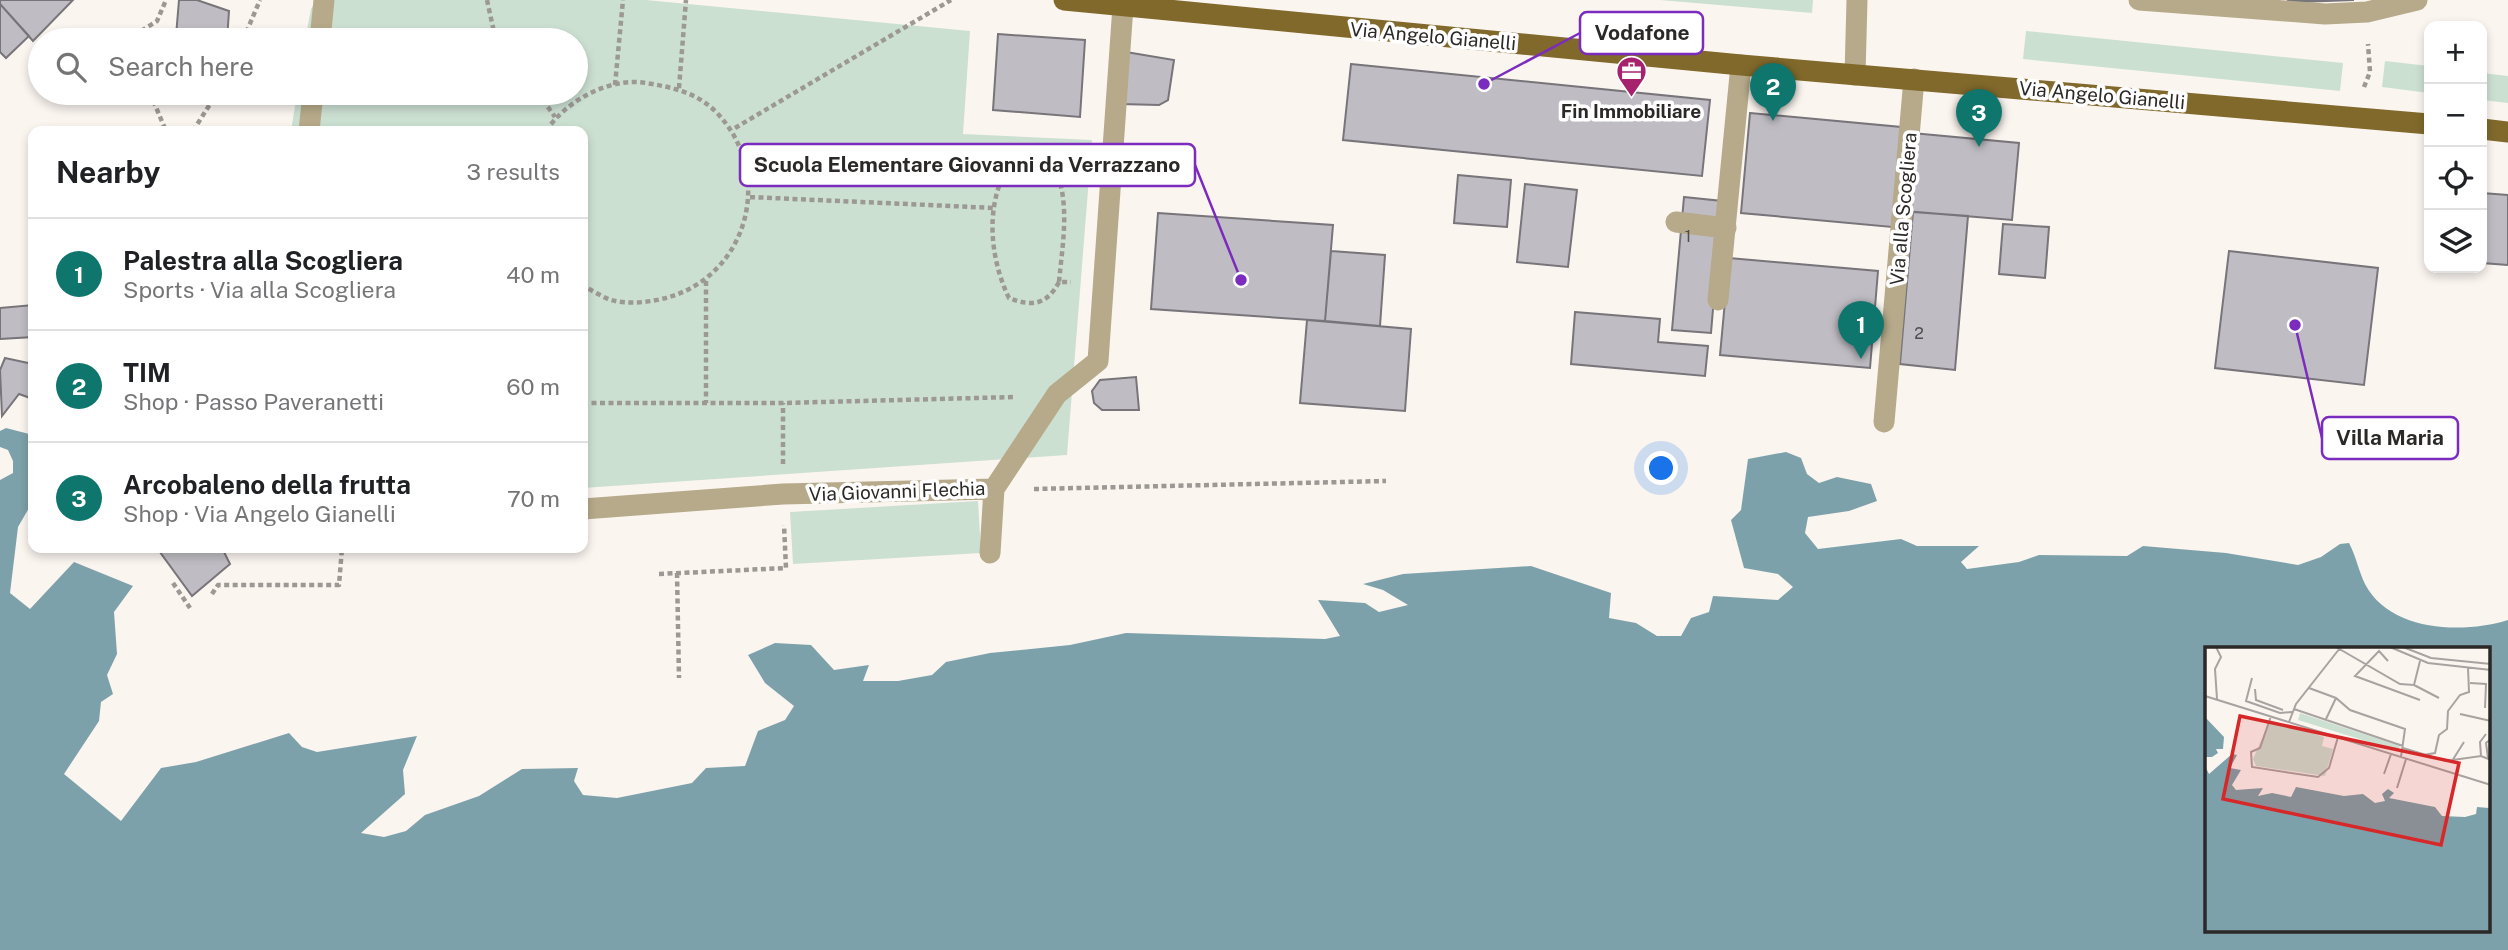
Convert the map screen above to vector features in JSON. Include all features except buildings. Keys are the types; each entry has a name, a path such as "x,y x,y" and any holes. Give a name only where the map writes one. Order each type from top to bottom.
{"main road":[{"name":"Via Angelo Gianelli","path":"1064,0 1741,65 2424,123"},
{"path":"2487,130 2508,132"}],"street":[{"path":"321,28 324,0"},
{"path":"1856,75 1857,0"},
{"path":"2139,0 2325,14 2367,12 2417,0"},
{"name":"Via Giovanni Flechia","path":"588,509 783,494 994,489 1058,394 1098,361 1123,6"},
{"path":"1718,300 1741,65"},
{"name":"Via alla Scogliera","path":"1884,422 1914,79"},
{"path":"310,126 312,105"},
{"path":"1676,222 1726,228"},
{"path":"990,554 994,489"}],"path":[{"path":"146,28 157,21 166,0"},
{"path":"248,28 260,0"},
{"path":"487,0 493,28"},
{"path":"615,85 624,0"},
{"path":"679,88 686,0"},
{"path":"735,128 951,0"},
{"path":"2353,116 2370,72 2367,12"},
{"path":"588,95 597,89 635,81 679,88 712,108 728,126 746,160 750,197 742,234 732,252 705,281 688,291 651,302 613,300 588,288"},
{"path":"154,105 164,126"},
{"path":"196,126 209,105"},
{"path":"546,105 555,117"},
{"path":"549,126 555,117 573,105"},
{"path":"1035,157 1048,161 1058,177 1064,227 1059,282 1053,293 1042,303 1024,304 1009,298 995,260 992,224 995,208 1006,170 1021,159 1035,157"},
{"path":"750,197 995,208"},
{"path":"705,281 706,403"},
{"path":"1059,282 1103,284"},
{"path":"588,403 971,400 1058,394"},
{"path":"659,574 786,568 783,403"},
{"path":"994,489 1386,481"},
{"path":"212,594 218,585 339,585 342,553"},
{"path":"677,573 679,678"},
{"path":"173,583 190,608"}],"green space":[{"path":"317,0 646,0 970,31 963,134 1092,140 1067,455 588,488 588,126 292,126 295,105 588,105 588,28 307,28 311,9"},
{"path":"1660,0 1813,0 1812,13"},
{"path":"2026,31 2343,63 2340,91 2023,59"},
{"path":"2385,61 2424,65 2424,92 2382,87"},
{"path":"2487,74 2508,76 2508,103 2487,101"},
{"path":"978,501 981,553 793,564 790,512"}],"water":[{"path":"6,428 28,434 28,510 18,527 10,593 30,609 74,562 133,586 114,612 117,654 107,675 113,694 101,702 99,721 64,774 121,821 161,768 196,762 289,733 302,747 317,752 417,736 403,770 405,794 361,833 384,837 406,831 425,815 479,796 522,769 578,768 574,781 583,795 617,798 692,783 706,768 745,766 758,731 785,720 794,706 765,683 748,655 775,643 811,645 834,670 869,665 863,681 898,681 932,675 946,662 990,653 1070,645 1126,633 1325,639 1340,636 1318,600 1365,603 1379,612 1408,605 1383,590 1363,584 1403,574 1531,566 1611,593 1609,618 1636,623 1657,636 1681,636 1691,618 1709,612 1713,596 1778,600 1793,587 1778,574 1744,568 1731,520 1741,510 1748,459 1786,452 1801,458 1807,474 1819,483 1837,477 1871,484 1877,501 1849,511 1808,517 1805,533 1818,549 1901,539 1917,546 1979,546 1961,562 1967,569 2019,562 2039,555 2127,556 2143,546 2226,553 2298,565 2321,557 2340,544 2349,543 2365,584 2376,600 2392,612 2409,620 2450,627 2470,627 2508,620 2508,950 0,950 0,480 13,473 13,461 8,450 0,447 0,431"}],"place":[{"name":"Vodafone","path":"1484,84"},
{"name":"Fin Immobiliare","path":"1631,99"},
{"name":"TIM","path":"1773,121"},
{"name":"Arcobaleno della frutta","path":"1979,147"},
{"name":"Scuola Elementare Giovanni da Verrazzano","path":"1241,280"},
{"name":"Villa Maria","path":"2295,325"},
{"name":"Palestra alla Scogliera","path":"1861,359"}]}
